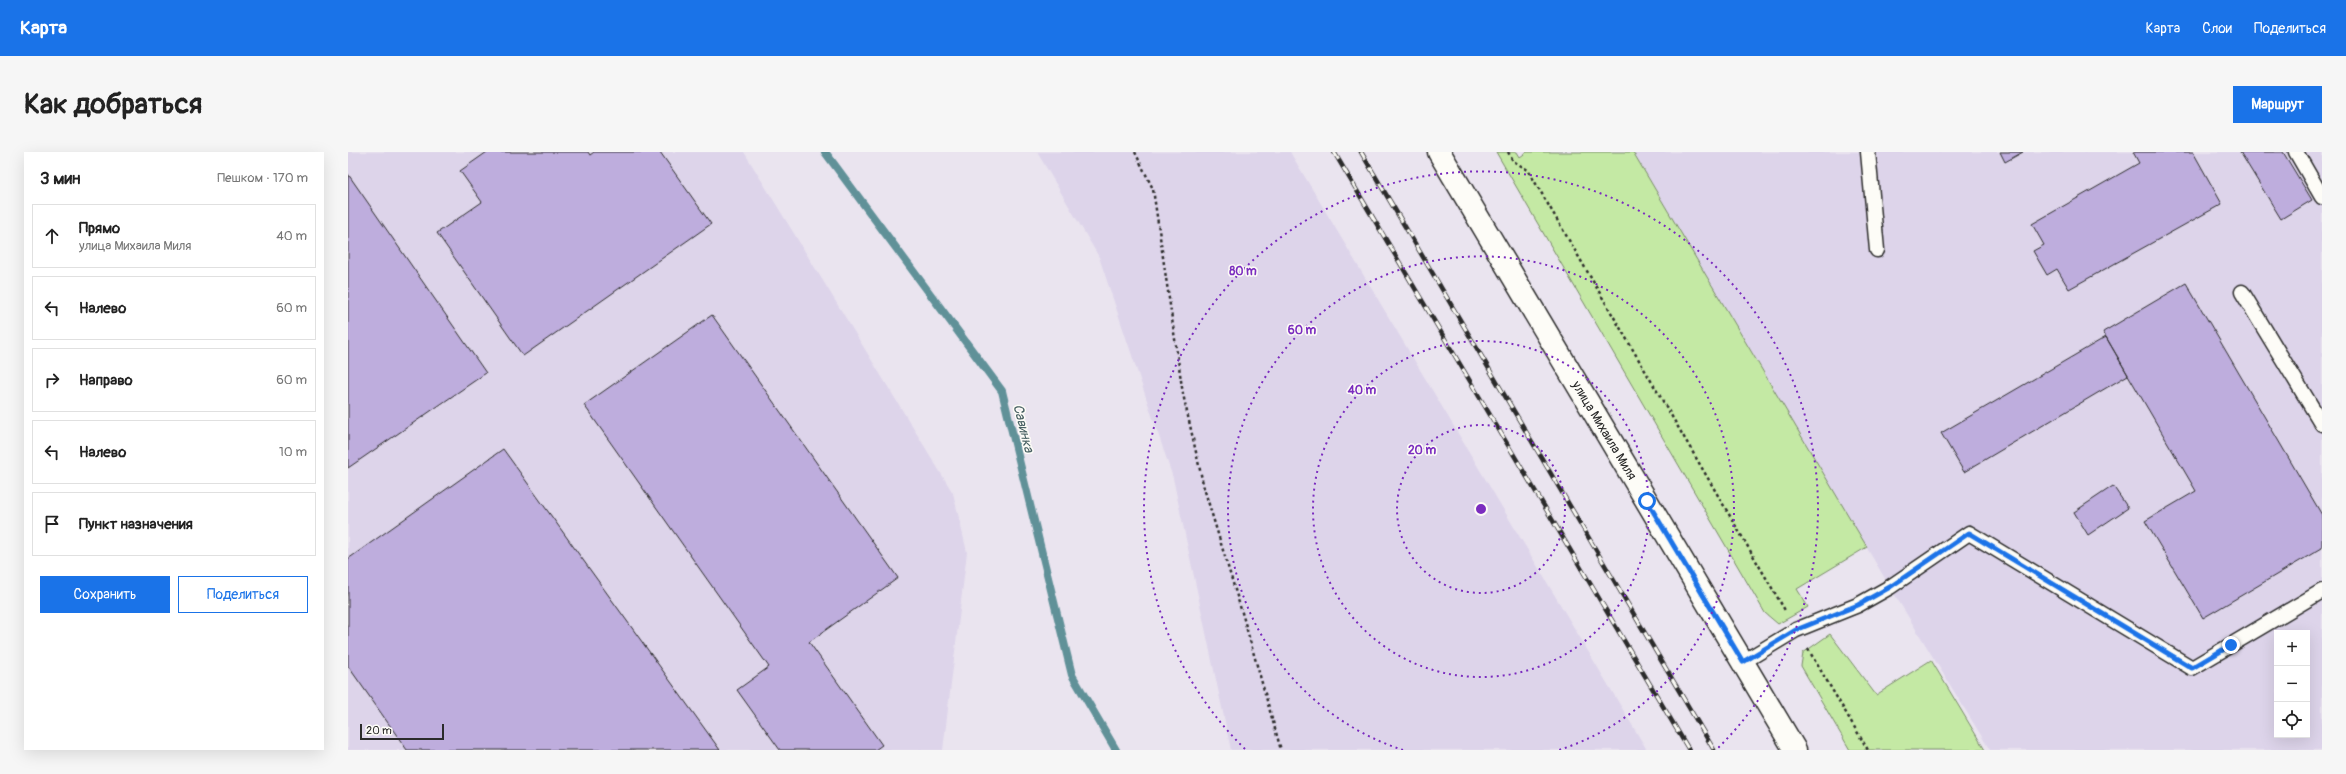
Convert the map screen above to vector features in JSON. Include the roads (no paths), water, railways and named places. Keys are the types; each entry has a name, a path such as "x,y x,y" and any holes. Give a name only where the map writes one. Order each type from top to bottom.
{"main road":[{"name":"улица Михаила Миля","path":"1439,152 1795,750"}],"lane":[{"path":"1868,152 1877,250"},
{"path":"2296,152 2322,197"},
{"path":"2242,292 2322,424"},
{"path":"1743,662 1796,630 1858,605 1890,587 1969,533 2192,668 2322,591"}],"waterway":[{"name":"Савинка","path":"825,152 1002,391 1072,675 1116,750"}],"railway":[{"path":"1334,152 1689,750"},
{"path":"1361,152 1714,750"}]}
